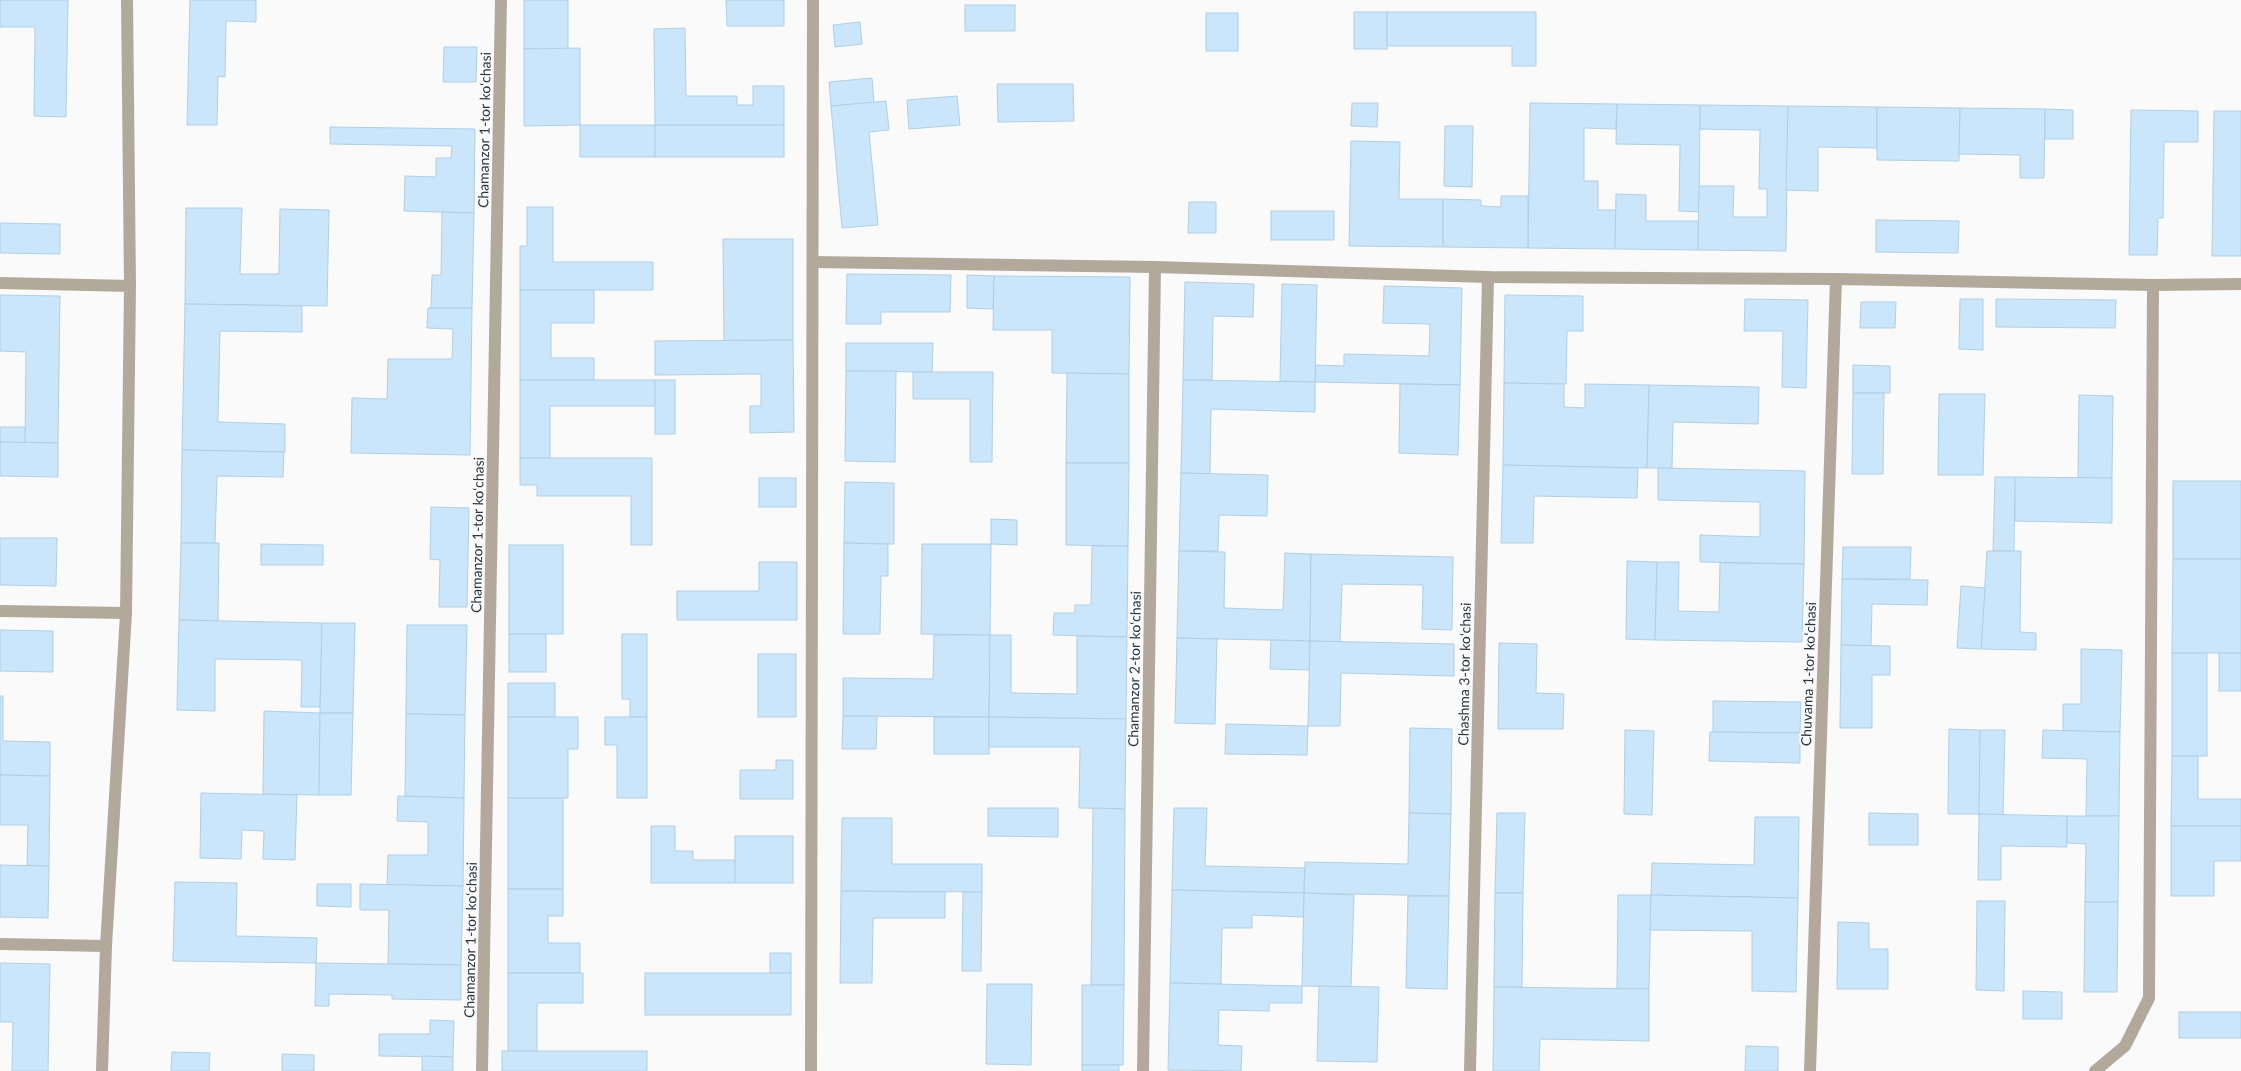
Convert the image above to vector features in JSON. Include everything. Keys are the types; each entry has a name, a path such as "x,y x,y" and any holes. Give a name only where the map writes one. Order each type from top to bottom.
{"street":[{"path":"102,1071 106,946 126,613 130,286 127,0"},
{"name":"Chamanzor 1-tor koʻchasi","path":"482,1071 501,0"},
{"path":"812,1071 813,0"},
{"path":"814,262 1155,267 1488,277 1836,278 2153,285 2241,284"},
{"name":"Chamanzor 2-tor koʻchasi","path":"1143,1071 1155,267"},
{"name":"Chashma 3-tor koʻchasi","path":"1470,1071 1488,277"},
{"name":"Chuvama 1-tor koʻchasi","path":"1810,1071 1836,278"},
{"path":"0,283 130,286"},
{"path":"2095,1071 2125,1046 2149,998 2153,285"},
{"path":"0,611 126,613"},
{"path":"0,944 106,946"}],"building":[{"path":"0,0 68,0 66,117 34,116 35,27 0,27"},
{"path":"190,0 256,0 256,22 226,21 225,77 218,76 217,125 187,125"},
{"path":"524,0 568,0 568,49 524,49"},
{"path":"726,0 784,0 784,26 727,26"},
{"path":"965,5 1015,5 1015,31 965,31"},
{"path":"1354,12 1387,12 1387,49 1354,49"},
{"path":"1387,12 1536,12 1536,66 1512,66 1512,46 1387,46"},
{"path":"1206,13 1238,13 1238,51 1206,51"},
{"path":"860,22 862,44 835,47 833,25"},
{"path":"685,28 686,96 737,96 737,105 753,105 753,86 784,86 784,125 655,125 654,29"},
{"path":"444,47 477,47 476,82 443,82"},
{"path":"580,48 580,125 524,126 524,49"},
{"path":"872,78 874,103 831,106 829,82"},
{"path":"997,84 1073,84 1074,121 998,122"},
{"path":"957,96 960,125 909,129 907,100"},
{"path":"886,101 889,130 869,132 878,225 842,228 831,106"},
{"path":"1352,103 1378,103 1377,127 1351,126"},
{"path":"1530,103 1617,104 1616,129 1584,128 1584,181 1598,181 1598,210 1616,210 1615,249 1528,248"},
{"path":"1617,104 1700,105 1699,212 1679,211 1680,145 1616,144"},
{"path":"1700,105 1788,106 1786,251 1698,250 1699,186 1734,186 1733,217 1767,217 1767,189 1759,189 1760,130 1700,129"},
{"path":"1788,106 1877,107 1877,148 1818,147 1818,191 1786,190"},
{"path":"1877,107 1960,108 1959,161 1877,160"},
{"path":"1960,108 2045,109 2044,178 2020,178 2020,155 1959,154"},
{"path":"2045,109 2073,110 2073,139 2045,139"},
{"path":"2131,110 2198,111 2198,142 2164,142 2163,218 2158,218 2157,255 2129,255"},
{"path":"2214,111 2241,111 2241,256 2212,256"},
{"path":"580,125 655,125 655,157 580,157"},
{"path":"655,125 784,125 784,157 655,157"},
{"path":"1445,126 1473,126 1472,187 1444,186"},
{"path":"330,127 475,129 474,213 404,211 405,176 436,177 436,158 451,158 452,146 330,144"},
{"path":"1351,141 1400,142 1399,199 1443,199 1443,247 1349,246"},
{"path":"1616,194 1646,195 1646,221 1698,221 1698,250 1615,249"},
{"path":"1501,196 1528,196 1528,248 1443,247 1443,199 1481,200 1481,206 1501,207"},
{"path":"1189,202 1216,202 1216,233 1188,233"},
{"path":"527,207 553,207 553,262 653,262 653,290 520,290 520,246 527,246"},
{"path":"186,208 242,208 240,274 279,274 280,209 329,210 327,306 185,304"},
{"path":"1271,211 1334,211 1334,240 1271,240"},
{"path":"442,212 474,213 472,308 431,308 432,275 441,275"},
{"path":"1876,220 1959,221 1958,253 1876,252"},
{"path":"0,223 60,224 60,254 0,253"},
{"path":"723,239 793,239 793,340 724,341"},
{"path":"847,274 951,275 950,312 881,312 881,324 846,324"},
{"path":"967,275 994,276 993,309 967,308"},
{"path":"994,276 1130,277 1129,374 1052,373 1052,330 993,330"},
{"path":"1185,282 1254,284 1253,317 1213,316 1212,380 1183,380"},
{"path":"1282,284 1317,285 1315,382 1280,381"},
{"path":"1384,286 1462,288 1460,385 1315,382 1316,365 1344,366 1344,354 1429,356 1430,324 1383,323"},
{"path":"520,290 594,290 594,323 551,323 551,358 594,358 594,380 520,380"},
{"path":"0,295 60,296 58,443 25,443 26,352 0,351"},
{"path":"1505,295 1583,296 1583,331 1567,331 1566,384 1504,383"},
{"path":"1745,299 1808,300 1806,388 1782,387 1783,331 1744,331"},
{"path":"1960,299 1983,299 1983,350 1959,349"},
{"path":"1996,299 2116,300 2115,328 1996,327"},
{"path":"1861,302 1896,302 1895,328 1860,328"},
{"path":"185,304 302,306 302,332 220,331 218,422 285,424 285,452 182,450"},
{"path":"428,308 472,308 470,455 351,453 352,398 387,399 388,359 452,359 453,329 427,328"},
{"path":"793,340 794,432 750,433 750,406 761,406 761,374 655,375 655,341"},
{"path":"846,343 933,343 932,372 846,371"},
{"path":"1853,365 1890,366 1890,393 1853,393"},
{"path":"846,371 896,371 895,462 845,461"},
{"path":"913,372 993,372 992,462 970,462 970,399 913,399"},
{"path":"1067,373 1129,374 1129,463 1066,463"},
{"path":"520,380 655,380 655,406 550,406 550,458 520,458"},
{"path":"655,380 675,380 675,434 655,434"},
{"path":"1183,380 1315,382 1315,412 1211,409 1210,474 1181,473"},
{"path":"1504,383 1564,384 1564,407 1585,408 1585,384 1649,385 1647,468 1503,465"},
{"path":"1400,384 1460,385 1458,455 1399,453"},
{"path":"1649,385 1759,387 1758,424 1673,422 1672,468 1647,468"},
{"path":"1853,393 1884,393 1883,474 1852,474"},
{"path":"1939,394 1985,394 1983,475 1938,475"},
{"path":"2079,395 2113,396 2112,478 2078,478"},
{"path":"0,427 25,427 25,443 0,442"},
{"path":"0,442 58,443 58,477 0,476"},
{"path":"182,450 284,452 283,477 217,476 215,543 181,543"},
{"path":"520,458 652,458 652,545 631,545 631,496 537,496 537,485 520,485"},
{"path":"1066,463 1129,463 1128,546 1066,545"},
{"path":"1503,465 1638,468 1637,498 1534,496 1533,543 1501,543"},
{"path":"1658,468 1805,471 1804,564 1700,562 1700,535 1760,537 1760,502 1658,500"},
{"path":"1181,473 1268,475 1267,516 1219,515 1218,551 1179,551"},
{"path":"1995,477 2015,477 2014,551 1993,551"},
{"path":"2015,477 2112,478 2112,523 2015,521"},
{"path":"759,478 796,478 796,507 759,507"},
{"path":"2173,481 2241,481 2241,559 2173,559"},
{"path":"845,482 894,483 894,544 844,543"},
{"path":"431,507 469,508 467,607 439,607 440,560 430,559"},
{"path":"991,519 1017,520 1017,545 991,544"},
{"path":"0,538 57,538 56,586 0,585"},
{"path":"181,543 219,543 218,621 179,620"},
{"path":"844,543 888,544 888,576 881,576 880,634 843,634"},
{"path":"261,544 323,545 323,565 261,565"},
{"path":"922,544 991,544 990,635 921,634"},
{"path":"509,545 563,545 563,634 509,634"},
{"path":"1092,546 1128,546 1127,637 1053,635 1054,613 1075,613 1075,605 1091,605"},
{"path":"1843,547 1911,547 1910,579 1842,579"},
{"path":"1179,551 1225,552 1224,608 1283,610 1285,553 1311,554 1310,641 1177,638"},
{"path":"1987,551 2021,551 2020,632 2036,633 2036,650 1981,649"},
{"path":"1311,554 1453,557 1452,630 1422,629 1423,585 1342,584 1340,642 1310,641"},
{"path":"2173,559 2241,559 2241,653 2172,653"},
{"path":"1627,561 1657,562 1655,640 1626,639"},
{"path":"759,562 797,562 797,620 677,620 677,591 759,591"},
{"path":"1657,562 1679,562 1678,611 1719,612 1720,563 1804,564 1802,642 1655,640"},
{"path":"1842,579 1928,580 1927,605 1872,604 1871,646 1841,645"},
{"path":"1961,586 1985,588 1981,649 1957,648"},
{"path":"179,620 322,623 320,707 301,707 302,660 215,659 215,711 177,710"},
{"path":"322,623 355,623 353,713 320,713"},
{"path":"407,625 467,625 465,715 406,714"},
{"path":"0,630 53,631 53,672 0,671"},
{"path":"509,634 546,634 546,672 509,672"},
{"path":"622,634 647,634 647,717 630,717 630,699 622,699"},
{"path":"934,635 990,635 989,717 843,716 843,678 933,679"},
{"path":"990,635 1011,635 1011,693 1077,694 1077,636 1127,637 1126,719 989,717"},
{"path":"1177,638 1217,639 1215,724 1175,723"},
{"path":"1271,640 1310,641 1309,670 1270,669"},
{"path":"1310,641 1454,644 1454,676 1341,673 1340,726 1308,726"},
{"path":"1499,643 1537,644 1536,693 1564,694 1563,729 1498,729"},
{"path":"1841,645 1890,646 1890,675 1872,675 1872,728 1840,728"},
{"path":"2081,649 2122,650 2120,732 2063,731 2063,704 2081,704"},
{"path":"2172,653 2207,653 2207,756 2172,756"},
{"path":"2219,653 2241,653 2241,691 2219,691"},
{"path":"758,654 796,654 796,717 758,717"},
{"path":"508,683 555,683 555,717 508,717"},
{"path":"0,696 3,696 3,741 50,742 50,776 0,775"},
{"path":"1713,701 1801,702 1800,733 1713,732"},
{"path":"264,711 320,713 319,795 263,794"},
{"path":"320,713 353,713 351,795 319,795"},
{"path":"406,714 465,715 464,798 405,796"},
{"path":"843,716 877,716 876,749 842,749"},
{"path":"508,717 578,717 578,749 568,749 568,798 508,798"},
{"path":"605,717 647,717 647,798 617,798 617,745 605,745"},
{"path":"934,717 989,717 989,754 934,754"},
{"path":"989,717 1126,719 1125,809 1079,808 1080,747 989,747"},
{"path":"1226,724 1308,726 1307,755 1225,754"},
{"path":"1410,728 1452,729 1451,814 1409,813"},
{"path":"1949,729 1980,730 1979,814 1948,814"},
{"path":"1625,730 1654,731 1652,815 1624,814"},
{"path":"1980,730 2005,730 2003,815 1979,814"},
{"path":"2043,730 2120,732 2119,816 2086,816 2087,759 2042,758"},
{"path":"1710,732 1800,733 1800,763 1709,761"},
{"path":"2172,756 2198,756 2198,799 2241,799 2241,826 2171,826"},
{"path":"776,760 793,760 793,799 740,799 740,770 776,770"},
{"path":"0,775 50,776 49,866 27,865 28,825 0,825"},
{"path":"201,793 297,795 295,860 263,859 264,831 242,830 241,859 200,858"},
{"path":"398,796 464,798 463,886 387,885 388,855 428,855 428,822 397,821"},
{"path":"508,798 563,798 563,889 508,889"},
{"path":"988,808 1058,808 1058,837 988,836"},
{"path":"1093,808 1125,809 1124,985 1091,985"},
{"path":"1174,808 1207,808 1205,866 1305,868 1304,893 1172,890"},
{"path":"1409,813 1451,814 1449,896 1304,893 1305,862 1408,864"},
{"path":"1497,813 1525,813 1523,893 1495,893"},
{"path":"1869,813 1918,814 1918,845 1869,845"},
{"path":"1979,814 2067,816 2067,847 2001,846 2001,880 1978,880"},
{"path":"2067,816 2119,816 2118,902 2085,902 2086,844 2067,843"},
{"path":"1755,817 1799,817 1798,898 1651,895 1652,863 1754,865"},
{"path":"842,818 892,818 892,864 982,864 982,892 841,891"},
{"path":"651,826 675,826 675,851 693,851 693,860 735,860 735,883 651,883"},
{"path":"2171,826 2241,826 2241,861 2214,861 2214,896 2171,896"},
{"path":"735,836 793,836 793,883 735,883"},
{"path":"0,865 49,866 48,918 0,917"},
{"path":"175,882 237,883 236,936 317,938 316,963 173,961"},
{"path":"317,884 351,884 351,907 317,906"},
{"path":"360,884 463,886 461,965 388,964 389,910 360,910"},
{"path":"508,889 563,889 563,916 548,916 548,943 580,943 580,973 508,973"},
{"path":"1172,890 1304,893 1304,917 1252,915 1252,928 1222,928 1221,984 1170,983"},
{"path":"841,891 945,892 945,918 873,918 872,983 840,983"},
{"path":"963,892 982,892 981,971 962,971"},
{"path":"1304,893 1354,895 1351,987 1302,986"},
{"path":"1495,893 1523,893 1522,987 1494,987"},
{"path":"1618,895 1651,895 1649,989 1617,989"},
{"path":"1651,895 1798,898 1796,992 1752,991 1752,931 1650,930"},
{"path":"1408,896 1449,896 1447,989 1406,988"},
{"path":"1977,901 2005,901 2004,991 1976,990"},
{"path":"2085,902 2118,902 2117,992 2084,992"},
{"path":"1838,922 1869,923 1869,949 1888,949 1888,989 1837,989"},
{"path":"770,953 791,953 791,973 770,973"},
{"path":"0,963 50,964 48,1071 12,1071 13,1022 0,1022"},
{"path":"316,963 461,965 461,1000 392,999 392,995 329,994 329,1006 315,1006"},
{"path":"508,973 583,973 583,1003 537,1003 537,1051 508,1051"},
{"path":"645,973 791,973 791,1015 645,1015"},
{"path":"1170,983 1302,986 1302,1003 1269,1003 1269,1011 1219,1010 1218,1045 1242,1046 1241,1071 1168,1070"},
{"path":"987,984 1032,984 1031,1065 986,1064"},
{"path":"1082,985 1124,985 1123,1065 1082,1065"},
{"path":"1319,986 1379,987 1377,1062 1317,1061"},
{"path":"1494,987 1649,989 1649,1041 1540,1039 1539,1071 1493,1071"},
{"path":"2023,991 2062,992 2062,1019 2023,1019"},
{"path":"2179,1012 2241,1012 2241,1038 2179,1038"},
{"path":"430,1020 454,1021 453,1057 379,1056 379,1034 430,1034"},
{"path":"1746,1046 1778,1047 1778,1071 1745,1071"},
{"path":"502,1051 647,1051 647,1071 502,1071"},
{"path":"172,1052 210,1053 209,1071 171,1071"},
{"path":"282,1054 314,1055 314,1071 282,1071"},
{"path":"422,1056 453,1057 453,1071 422,1071"},
{"path":"1082,1065 1119,1065 1119,1071 1082,1071"}]}
